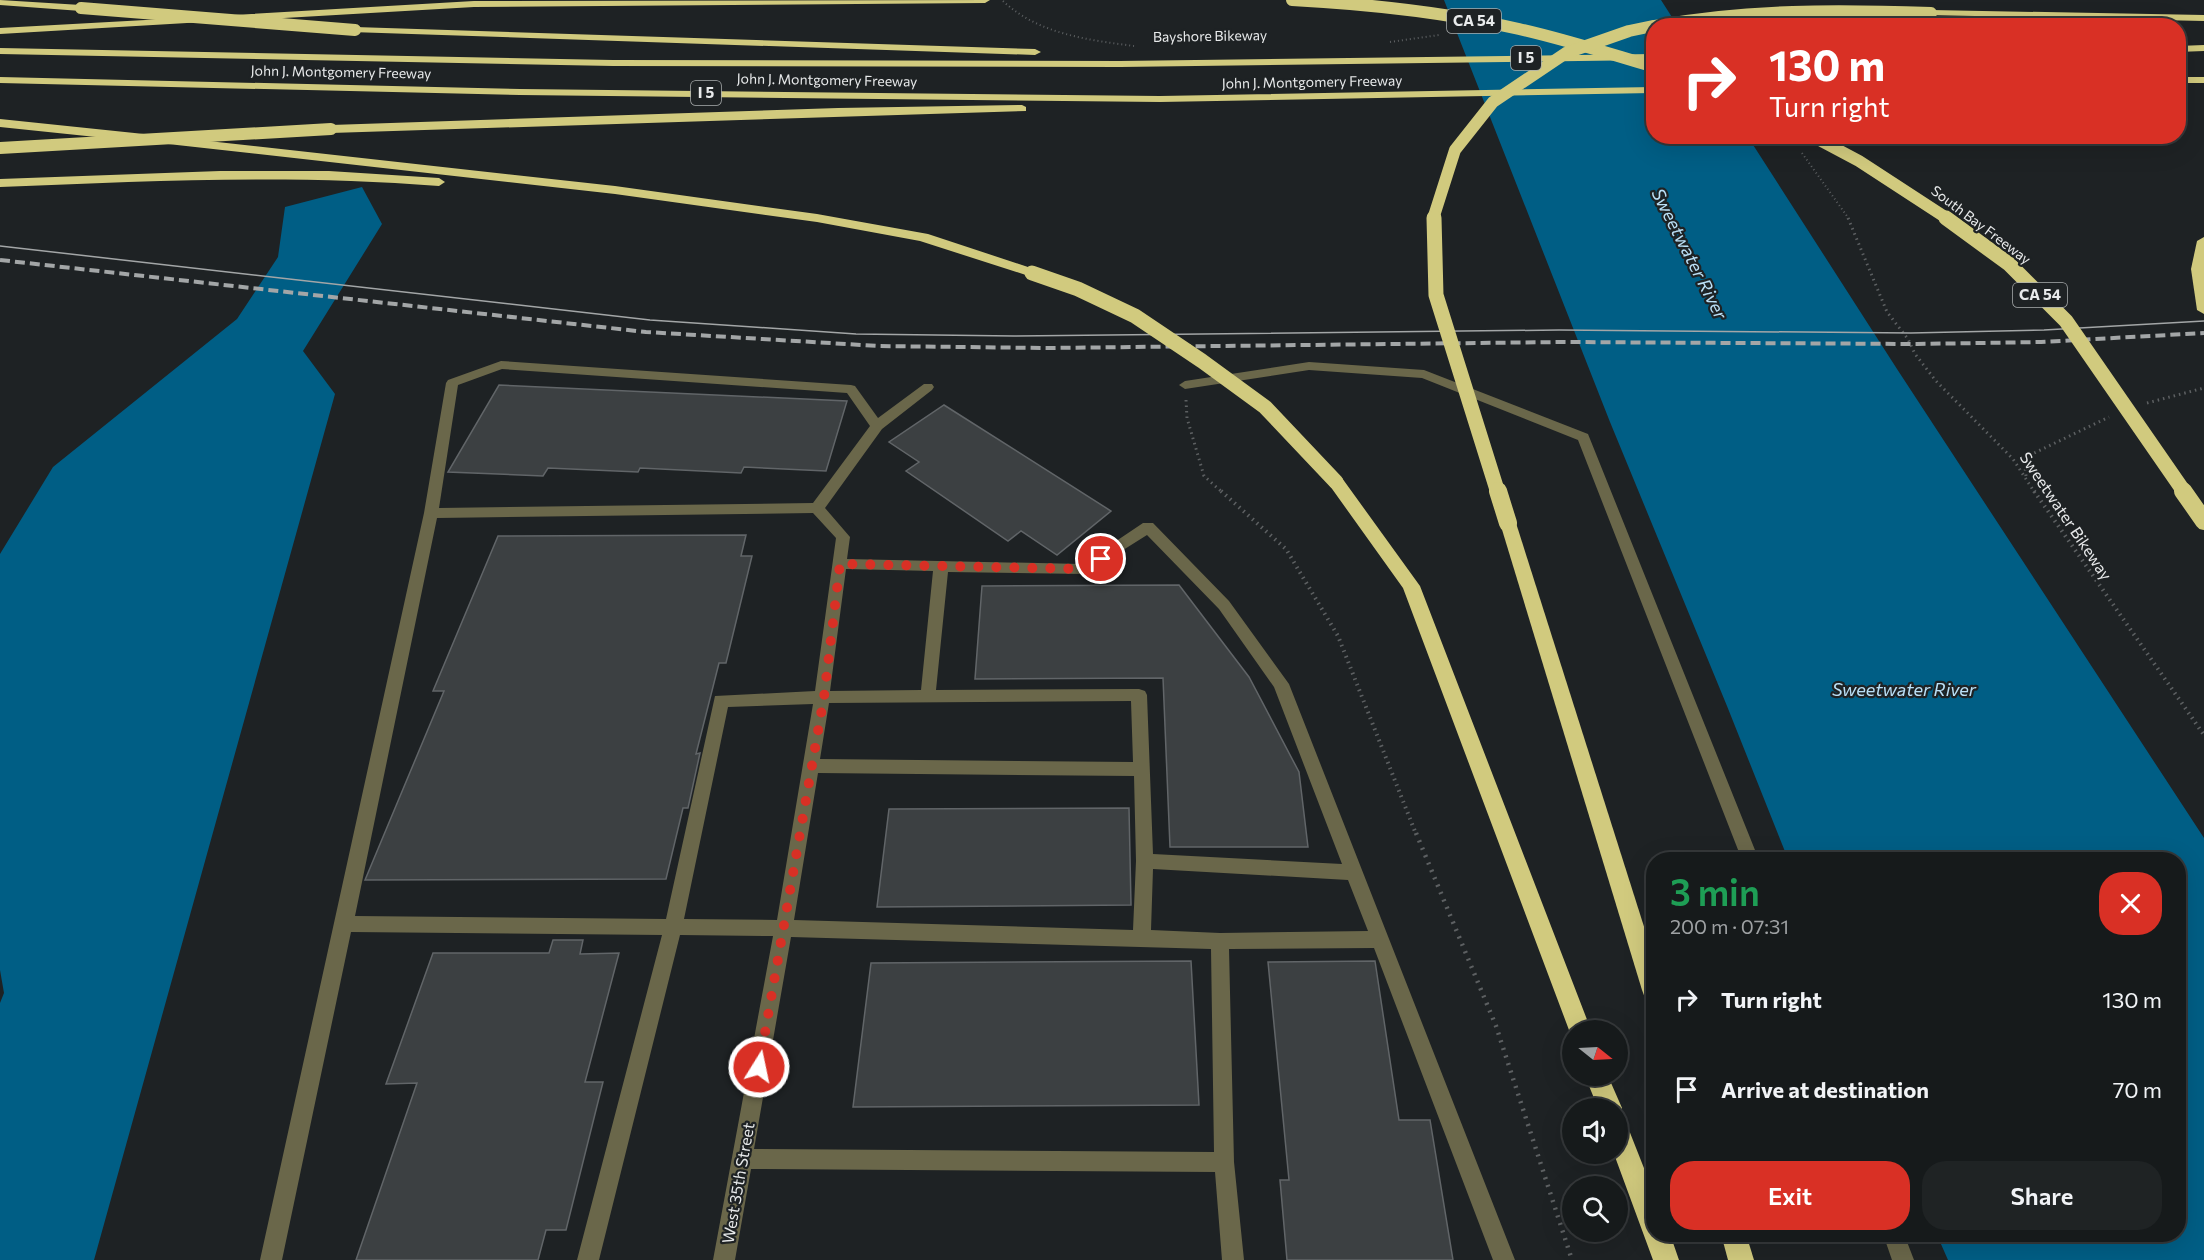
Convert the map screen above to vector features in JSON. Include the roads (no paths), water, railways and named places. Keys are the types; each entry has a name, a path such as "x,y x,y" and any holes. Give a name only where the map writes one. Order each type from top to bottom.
{"highway":[{"path":"809,0 832,1"},
{"path":"0,31 108,27 328,11 474,4 985,0"},
{"name":"CA 54","path":"1292,0 1327,1 1396,9 1503,26 1550,36 1646,65"},
{"path":"0,2 355,30 1031,52 1120,64"},
{"path":"1702,18 1738,12 1830,10 2204,18"},
{"path":"1646,28 1629,31 1566,54 1493,102 1455,150 1432,222 1437,295 1646,967"},
{"path":"2186,48 2204,48"},
{"name":"John J. Montgomery Freeway","path":"0,51 613,63 1120,64 1646,57"},
{"name":"John J. Montgomery Freeway","path":"0,80 520,92 1160,99 1646,90"},
{"path":"2186,80 2204,80"},
{"path":"0,148 331,129 826,112 1102,108 1160,99"},
{"path":"0,123 253,149 699,201 817,218 923,237 1078,289 1135,316 1265,407 1336,482 1411,586 1576,1020"},
{"name":"South Bay Freeway","path":"1828,144 1859,160 1927,204 2010,264 2066,321 2204,521"},
{"path":"0,183 311,174 420,180 604,199 699,201"},
{"path":"2204,241 2198,269 2204,310"},
{"path":"1628,1157 1646,1205"},
{"path":"1660,1242 1666,1260"},
{"path":"1735,1242 1741,1260"}],"street":[{"path":"271,1260 431,513 452,383 501,365 851,389 877,426"},
{"path":"1185,385 1309,366 1424,374 1583,437 1748,852"},
{"path":"431,513 817,508 877,426 928,387"},
{"name":"West 35th Street","path":"724,1260 824,697 843,537 817,508"},
{"path":"840,564 1085,569 1149,527 1224,605 1281,684 1504,1260"},
{"path":"928,697 941,566"},
{"path":"588,1260 673,927 721,701 824,697 1138,695 1146,861 1142,939"},
{"path":"812,766 1141,769"},
{"path":"1146,861 1355,873"},
{"path":"344,924 783,928 1220,941 1381,939"},
{"path":"1220,941 1224,1162 1233,1260"},
{"path":"742,1159 1224,1162"},
{"path":"1896,1242 1903,1260"}],"water":[{"name":"Sweetwater River","path":"1444,0 1661,0 1673,18 1646,18 1646,144 1752,144 2204,838 2204,1260 1948,1260 1940,1242 2186,1242 2186,852 1785,852 1610,422"},
{"path":"362,187 382,224 303,351 335,394 94,1260 0,1260 0,1003 4,993 0,970 0,554 53,467 237,319 278,257 285,207"}],"tram line":[{"path":"0,246 650,320 856,334 1014,336 1559,330 1911,333 2044,330 2204,321"}],"railway":[{"path":"0,260 646,332 879,346 1047,348 1564,342 1917,344 2041,342 2204,333"}]}
